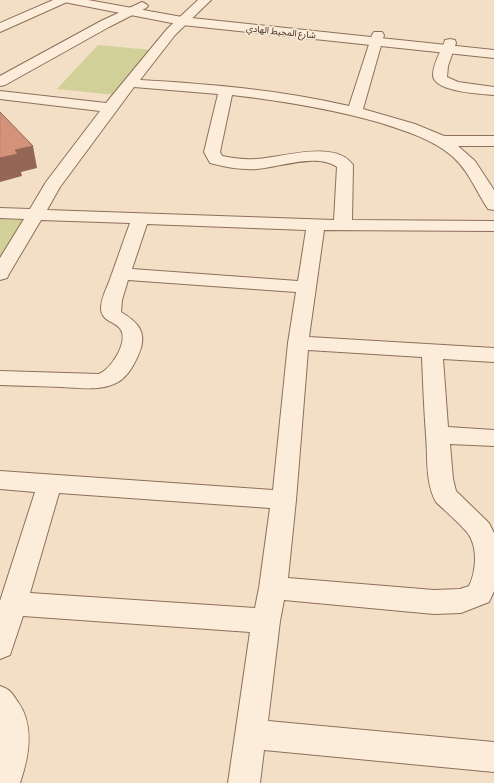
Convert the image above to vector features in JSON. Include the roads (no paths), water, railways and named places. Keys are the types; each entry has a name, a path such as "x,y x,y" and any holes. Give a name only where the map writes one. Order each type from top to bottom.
{"street":[{"path":"0,28 63,0"},
{"name":"شارع المحيط الهادي","path":"69,0 129,12 449,46 494,47"},
{"name":"شارع المحيط الهادي","path":"108,0 142,6 185,17"},
{"path":"0,274 52,186 110,108 129,83 185,17 205,0"},
{"path":"0,82 64,46 142,6"},
{"path":"355,111 377,39"},
{"path":"449,46 440,78 442,81 448,85 494,91"},
{"name":"شارع المحيط الهادي","path":"449,46 494,54"},
{"path":"129,83 226,91 305,101 355,111 401,125 441,141 458,154 472,170 494,205"},
{"path":"226,91 212,152 216,160 227,163 256,164 323,156 340,160 345,165 343,225"},
{"path":"0,95 110,108"},
{"path":"441,141 494,141"},
{"path":"0,213 316,225 494,226"},
{"path":"0,378 99,381 110,378 119,371 125,362 131,344 132,332 129,326 112,314 110,309 140,219"},
{"path":"244,783 266,621 273,588 284,500 298,343 316,225"},
{"path":"121,274 306,286"},
{"path":"298,343 494,355"},
{"path":"273,588 434,602 461,601 479,594 487,577 488,551 480,530 445,495 441,478 435,412 432,351"},
{"path":"438,435 494,438"},
{"path":"0,480 284,500"},
{"path":"0,646 50,484"},
{"path":"13,604 266,621"},
{"path":"0,700 11,719 14,736 8,773 4,783"},
{"path":"251,734 494,757"}]}
